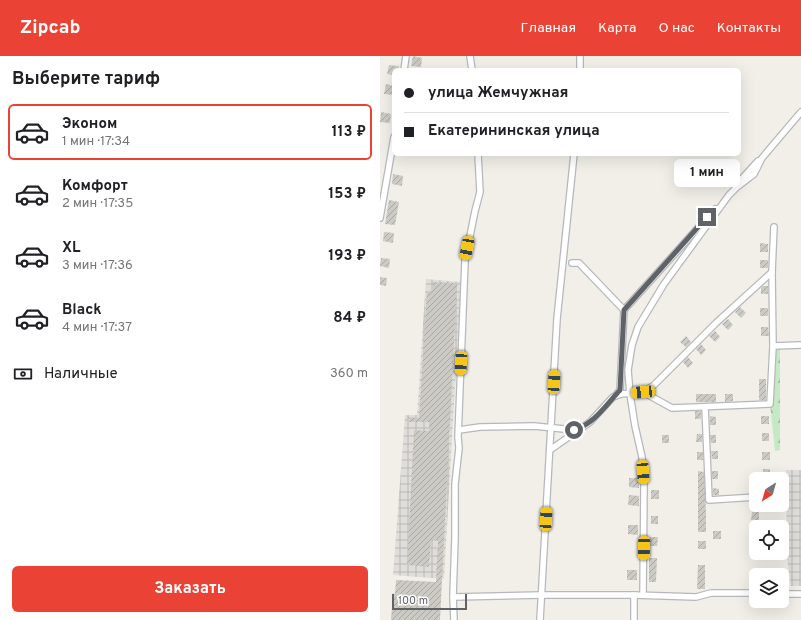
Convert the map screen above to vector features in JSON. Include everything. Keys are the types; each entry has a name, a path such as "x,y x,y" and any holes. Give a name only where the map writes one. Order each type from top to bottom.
{"street":[{"path":"404,68 406,56"},
{"path":"470,56 472,68"},
{"path":"580,56 580,68"},
{"path":"459,430 486,427 534,426 551,429 574,430 583,427 590,422 620,390 624,310 801,113"},
{"path":"643,595 644,486 642,457 630,394 628,370 632,345 638,327 664,284 729,195 754,174 762,158 801,113"},
{"path":"380,218 392,149"},
{"path":"454,620 455,484 459,448 465,261 474,211 480,192 478,156"},
{"path":"540,620 557,319 574,156"},
{"path":"643,392 672,408 770,404 773,346 772,272 774,227"},
{"path":"572,263 579,263 624,310"},
{"path":"550,450 590,422 613,397 621,394 643,392 654,385 716,323 772,272"},
{"path":"773,346 801,345"},
{"path":"705,407 709,500 749,498"},
{"path":"453,597 542,595 643,595 696,597 711,593 749,593"},
{"path":"789,594 801,594"},
{"path":"634,595 634,620"}],"shaded area":[{"path":"426,279 461,282 444,579 393,575 405,415 417,415"},
{"path":"786,470 801,470 801,586 791,586 787,560 789,560 789,520 787,520 786,512 789,512 789,472 786,472"}],"green space":[{"path":"774,347 780,347 780,450 775,451 770,404"}],"building":[{"path":"413,56 422,58 421,67 411,66"},
{"path":"389,65 399,66 398,68 392,68 392,75 387,74"},
{"path":"386,84 392,86 392,95 384,94"},
{"path":"381,112 391,114 390,123 380,122"},
{"path":"393,174 403,176 402,186 392,184"},
{"path":"389,200 399,202 395,225 385,224"},
{"path":"384,232 394,233 393,243 383,241"},
{"path":"760,243 768,244 768,252 760,252"},
{"path":"381,258 390,259 389,268 380,266"},
{"path":"760,260 768,260 768,268 760,268"},
{"path":"380,277 387,278 386,286 380,285"},
{"path":"433,282 457,283 440,620 391,620 393,593 395,594 396,580 436,582 438,540 431,539 429,567 407,565 414,430 429,431 429,422 407,422 408,417 419,418 427,291 433,291"},
{"path":"763,286 768,286 768,294 761,294 761,288"},
{"path":"740,307 746,313 741,318 735,312"},
{"path":"760,308 768,308 768,316 760,316"},
{"path":"728,319 733,325 728,330 722,324"},
{"path":"761,327 768,327 769,336 761,336"},
{"path":"715,331 720,337 715,342 709,336"},
{"path":"686,336 691,342 686,347 680,342"},
{"path":"701,344 706,350 701,355 696,349"},
{"path":"688,357 693,363 688,368 683,362"},
{"path":"759,379 766,379 766,400 759,400"},
{"path":"696,394 716,394 716,402 696,402"},
{"path":"725,394 733,394 733,401 725,402"},
{"path":"695,411 701,411 701,419 695,419"},
{"path":"710,416 716,417 716,425 710,425"},
{"path":"761,416 769,416 769,424 761,424"},
{"path":"762,433 769,433 769,441 762,441"},
{"path":"697,434 702,434 702,442 696,442"},
{"path":"662,435 669,435 669,443 662,443"},
{"path":"710,435 716,435 716,443 711,443"},
{"path":"711,451 718,451 718,459 712,459"},
{"path":"697,452 703,452 703,460 697,460"},
{"path":"762,452 770,452 770,460 762,460"},
{"path":"763,469 770,469 770,472 763,472"},
{"path":"698,471 704,472 706,532 698,532"},
{"path":"712,471 718,471 718,479 712,479"},
{"path":"629,478 639,478 639,488 629,487"},
{"path":"713,488 719,489 719,495 713,495"},
{"path":"651,490 659,490 659,499 651,499"},
{"path":"629,495 639,496 639,506 628,505"},
{"path":"752,512 759,512 759,520 751,520"},
{"path":"651,516 658,516 658,524 651,524"},
{"path":"628,525 638,525 638,535 628,534"},
{"path":"713,531 721,531 721,539 713,539"},
{"path":"650,537 658,537 657,546 650,546"},
{"path":"698,541 706,541 706,549 698,549"},
{"path":"649,558 657,558 656,582 649,582"},
{"path":"698,565 705,565 705,589 697,589"},
{"path":"627,570 637,570 637,580 627,580"}],"route":[{"path":"574,430 583,427 590,422 620,390 624,310 707,217"}]}
